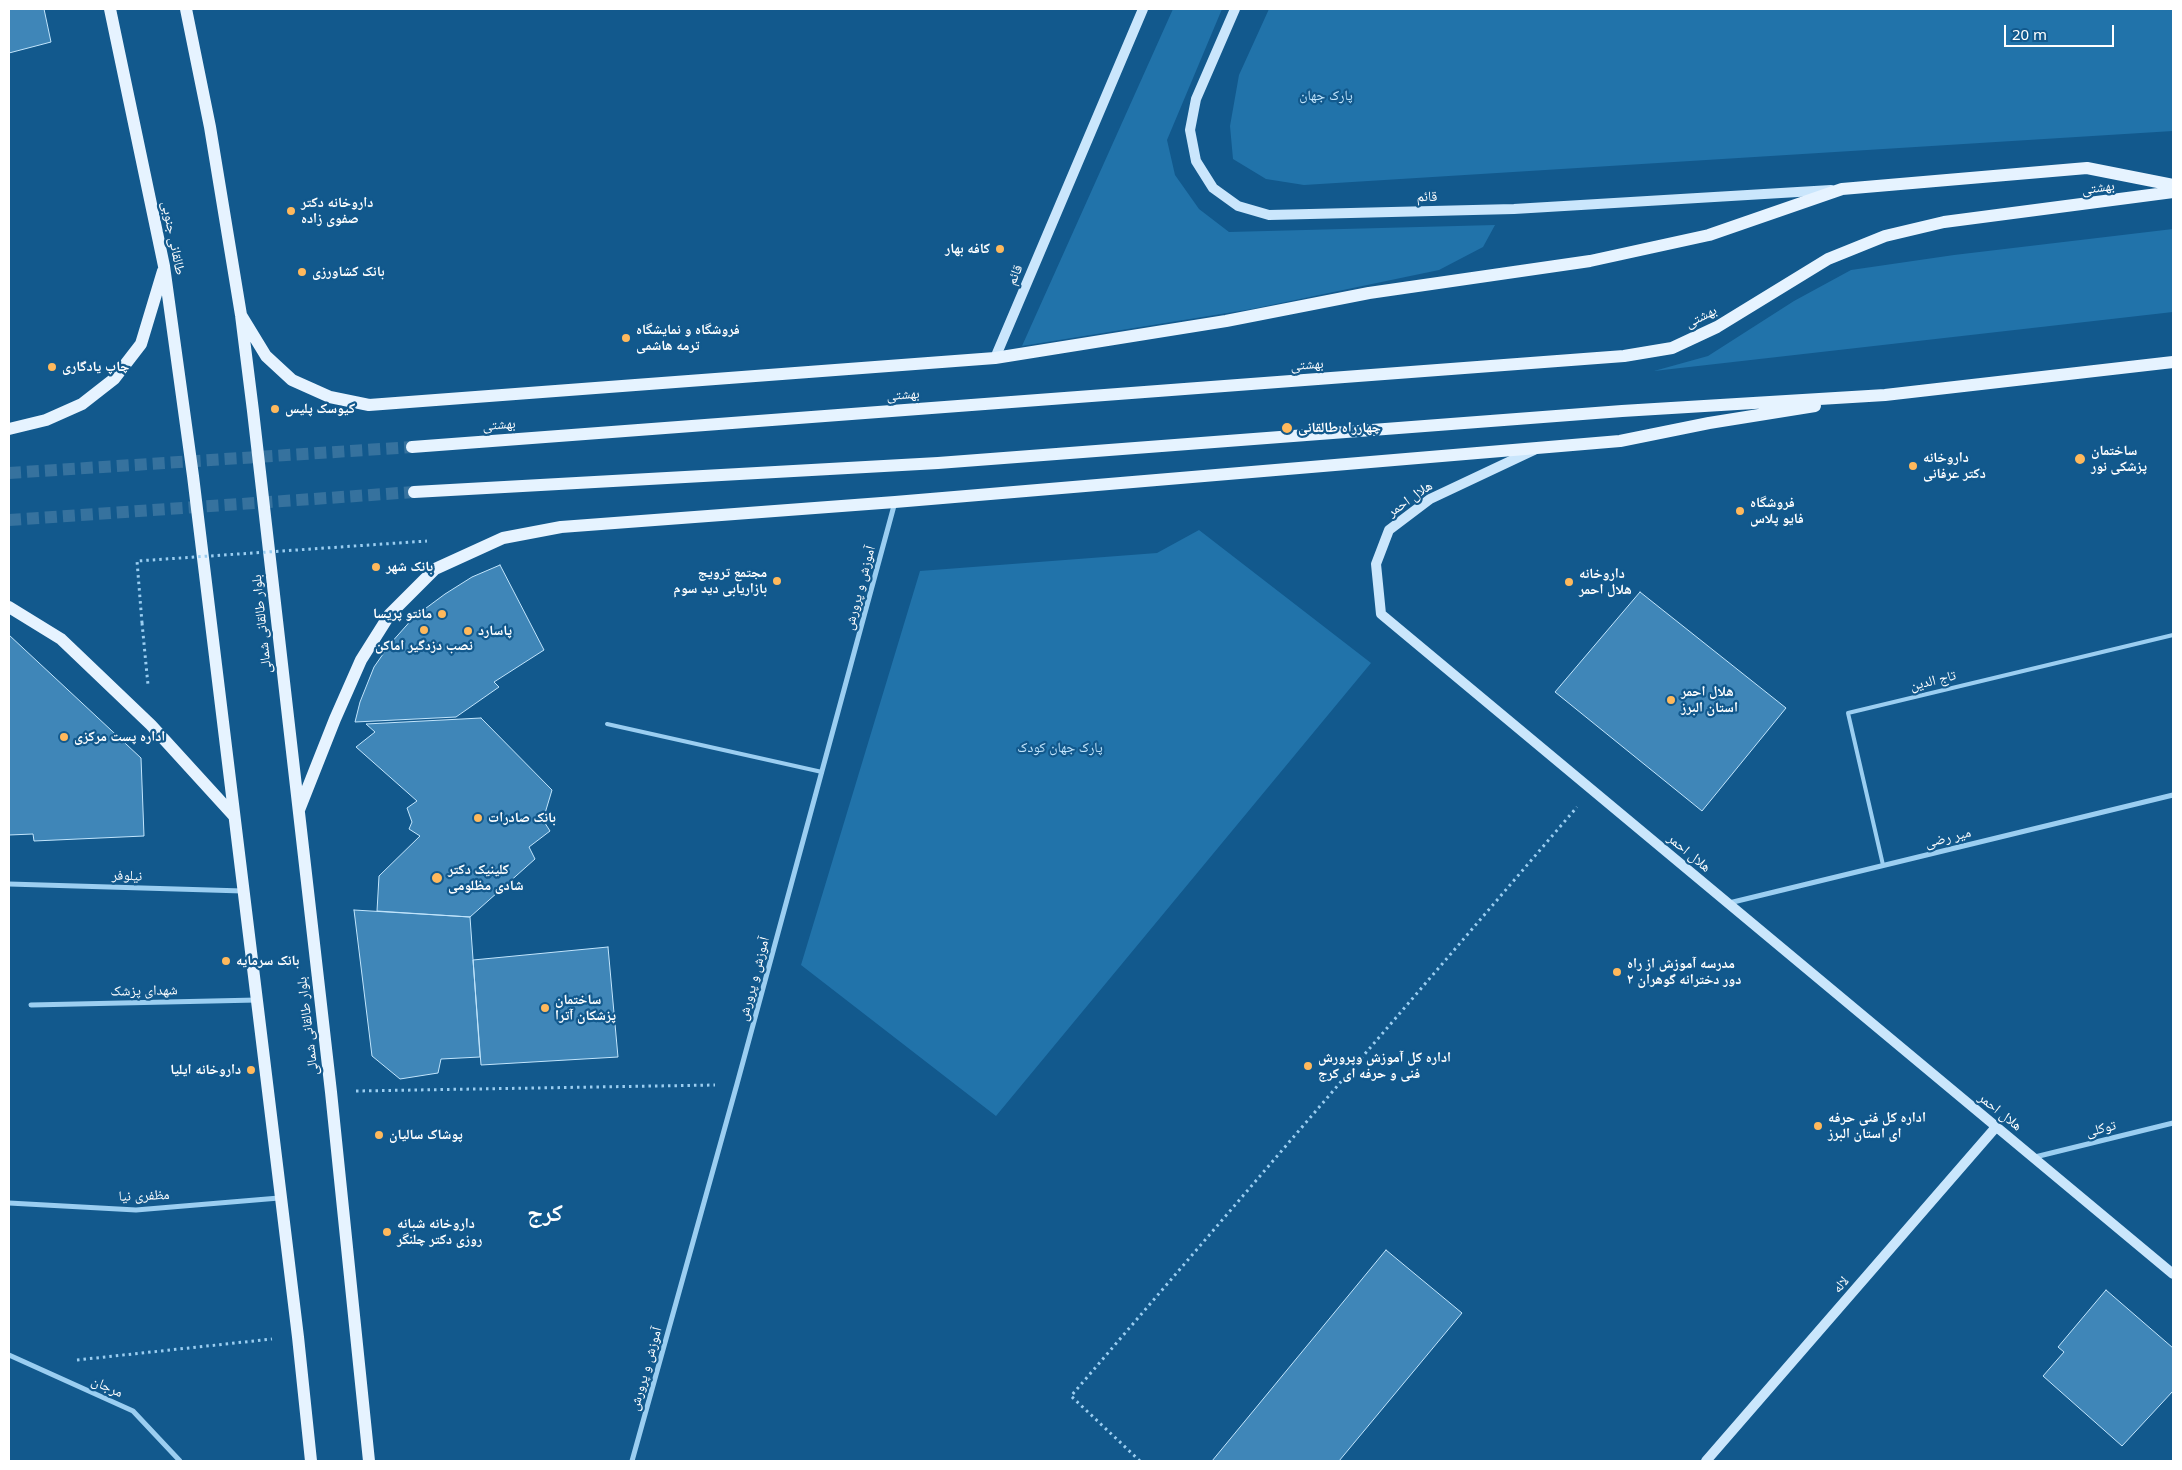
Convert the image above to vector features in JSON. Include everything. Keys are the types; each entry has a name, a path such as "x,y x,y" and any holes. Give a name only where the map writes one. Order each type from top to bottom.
{"main road":[{"name":"طالقانی جنوبی","path":"110,9 164,266 194,476 234,816"},
{"path":"186,9 210,127 241,316 266,356 292,380 330,397 369,405 995,358 1226,321 1370,293 1590,261 1708,235 1842,189 2087,168 2173,186"},
{"name":"بهشتى","path":"412,447 1624,356 1672,348 1690,340 1717,327 1828,259 1885,236 1944,222 2173,192"},
{"path":"9,429 46,420 82,404 114,379 142,344 164,266"},
{"name":"بلوار طالقانی شمالی","path":"241,316 331,1092 370,1461"},
{"path":"299,810 361,660 390,614 435,569 503,538 561,527 895,502 1534,450 1620,441 1709,423 1885,395 2173,362"},
{"path":"414,492 938,463 1622,411 1885,395"},
{"path":"9,607 61,639 151,725 234,816 298,1336 311,1461"}],"street":[{"name":"قائم","path":"995,358 1142,9"},
{"name":"قائم","path":"1235,9 1196,99 1190,130 1196,161 1213,188 1238,206 1269,215 1514,208 1842,189"},
{"name":"هلال احمر","path":"1534,450 1430,499 1390,530 1376,564 1381,614 1996,1127 2035,1157 2173,1274"},
{"name":"آموزش و پرورش","path":"632,1461 737,1084 895,502"},
{"name":"میر رضی","path":"1728,903 2173,795"},
{"name":"نیلوفر","path":"9,884 244,891"},
{"name":"شهدای پزشک","path":"31,1005 257,1000"},
{"name":"توکلی","path":"2035,1157 2173,1123"},
{"name":"لاله","path":"1706,1461 1996,1127"},
{"name":"مظفری نیا","path":"9,1203 136,1210 280,1198"},
{"name":"مرجان","path":"9,1355 133,1411 180,1461"}],"lane":[{"name":"تاج الدین","path":"1883,865 1848,713 2173,635"},
{"path":"607,724 822,772"}],"path":[{"path":"151,725 137,562 427,541"},
{"path":"1140,1461 1070,1396 1592,789"},
{"path":"331,1092 737,1084"},
{"path":"31,1365 298,1336"}],"green space":[{"path":"1173,9 1222,9 1167,140 1175,175 1199,209 1229,232 1495,225 1483,247 1439,270 1252,309 1022,346"},
{"name":"پارک جهان","path":"1269,9 2173,9 2173,131 1304,185 1266,179 1233,159 1230,126 1239,75"},
{"path":"2173,229 2173,312 1654,371 1708,356 1794,301 1851,270 1954,255"},
{"name":"پارک جهان کودک","path":"1199,530 1371,663 996,1116 801,965 920,571 1157,553"}],"building":[{"path":"9,9 44,9 51,42 9,53"},
{"name":"پاسارد","path":"500,565 544,650 494,682 499,687 456,717 355,722 360,702 374,667 390,644 414,617 472,577"},
{"name":"هلال احمر استان البرز","path":"1640,592 1786,708 1702,811 1555,692"},
{"name":"اداره پست مرکزی","path":"9,635 141,758 144,836 34,841 33,834 9,835"},
{"name":"بانک صادرات","path":"481,718 552,790 543,820 550,831 529,847 535,859 470,917 377,911 379,876 420,836 409,829 412,822 407,808 417,801 356,747 375,732 366,724"},
{"path":"354,910 470,917 480,1057 441,1059 438,1073 400,1079 372,1056"},
{"name":"ساختمان پزشکان آترا","path":"608,947 618,1057 481,1065 473,960"},
{"path":"1386,1250 1462,1313 1339,1461 1212,1461"},
{"path":"2106,1290 2173,1348 2173,1391 2122,1446 2043,1376 2064,1352 2058,1347"}],"tunnel":[{"path":"9,473 412,447"},
{"path":"9,520 414,492"}],"place":[{"name":"داروخانه دکتر صفوی زاده","path":"291,211"},
{"name":"کافه بهار","path":"1000,249"},
{"name":"بانک کشاورزی","path":"302,272"},
{"name":"فروشگاه و نمايشگاه ترمه هاشمى","path":"626,338"},
{"name":"چاپ یادگاری","path":"52,367"},
{"name":"کیوسک پلیس","path":"275,409"},
{"name":"چهارراه طالقانی","path":"1287,428"},
{"name":"ساختمان پزشکی نور","path":"2080,459"},
{"name":"داروخانه دکتر عرفانی","path":"1913,466"},
{"name":"فروشگاه فایو پلاس","path":"1740,511"},
{"name":"بانک شهر","path":"376,567"},
{"name":"مجتمع ترویج بازاریابی دید سوم","path":"777,581"},
{"name":"داروخانه هلال احمر","path":"1569,582"},
{"name":"مانتو پریسا","path":"442,614"},
{"name":"نصب دزدگیر اماکن","path":"424,630"},
{"name":"پاسارد","path":"468,631"},
{"name":"هلال احمر استان البرز","path":"1671,700"},
{"name":"اداره پست مرکزی","path":"64,737"},
{"name":"بانک صادرات","path":"478,818"},
{"name":"کلینیک دکتر شادی مظلومی","path":"437,878"},
{"name":"بانک سرمایه","path":"226,961"},
{"name":"مدرسه آموزش از راه دور دخترانه گوهران ۲","path":"1617,972"},
{"name":"ساختمان پزشکان آترا","path":"545,1008"},
{"name":"اداره کل آموزش وپرورش فنی و حرفه ای کرج","path":"1308,1066"},
{"name":"داروخانه ایلیا","path":"251,1070"},
{"name":"اداره کل فنی حرفه ای استان البرز","path":"1818,1126"},
{"name":"پوشاک سالیان","path":"379,1135"},
{"name":"داروخانه شبانه روزی دکتر چلنگر","path":"387,1232"}],"district":[{"name":"کرج","path":"545,1214"}]}
